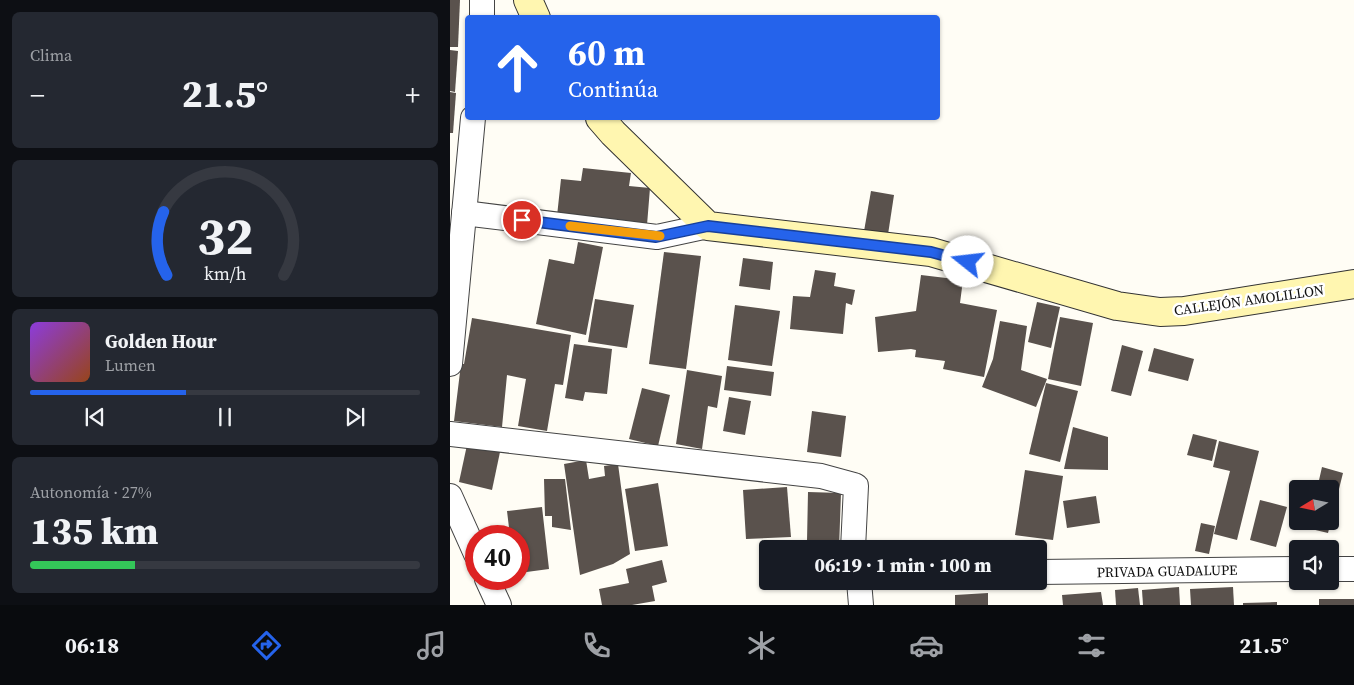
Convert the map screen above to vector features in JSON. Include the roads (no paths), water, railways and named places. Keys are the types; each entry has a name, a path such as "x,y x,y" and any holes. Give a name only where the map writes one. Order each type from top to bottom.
{"street":[{"path":"482,0 482,15"},
{"path":"528,0 535,15"},
{"path":"450,364 473,120"},
{"path":"602,120 708,226"},
{"path":"464,213 656,237 708,226"},
{"name":"CALLEJÓN AMOLILLON","path":"708,226 931,252 1117,306 1160,312 1184,311 1354,284"},
{"path":"450,434 821,476 856,486 853,540"},
{"path":"450,496 465,529"},
{"name":"PRIVADA GUADALUPE","path":"1047,572 1289,569"},
{"path":"1339,569 1354,569"},
{"path":"492,590 499,605"},
{"path":"860,590 861,605"}]}
